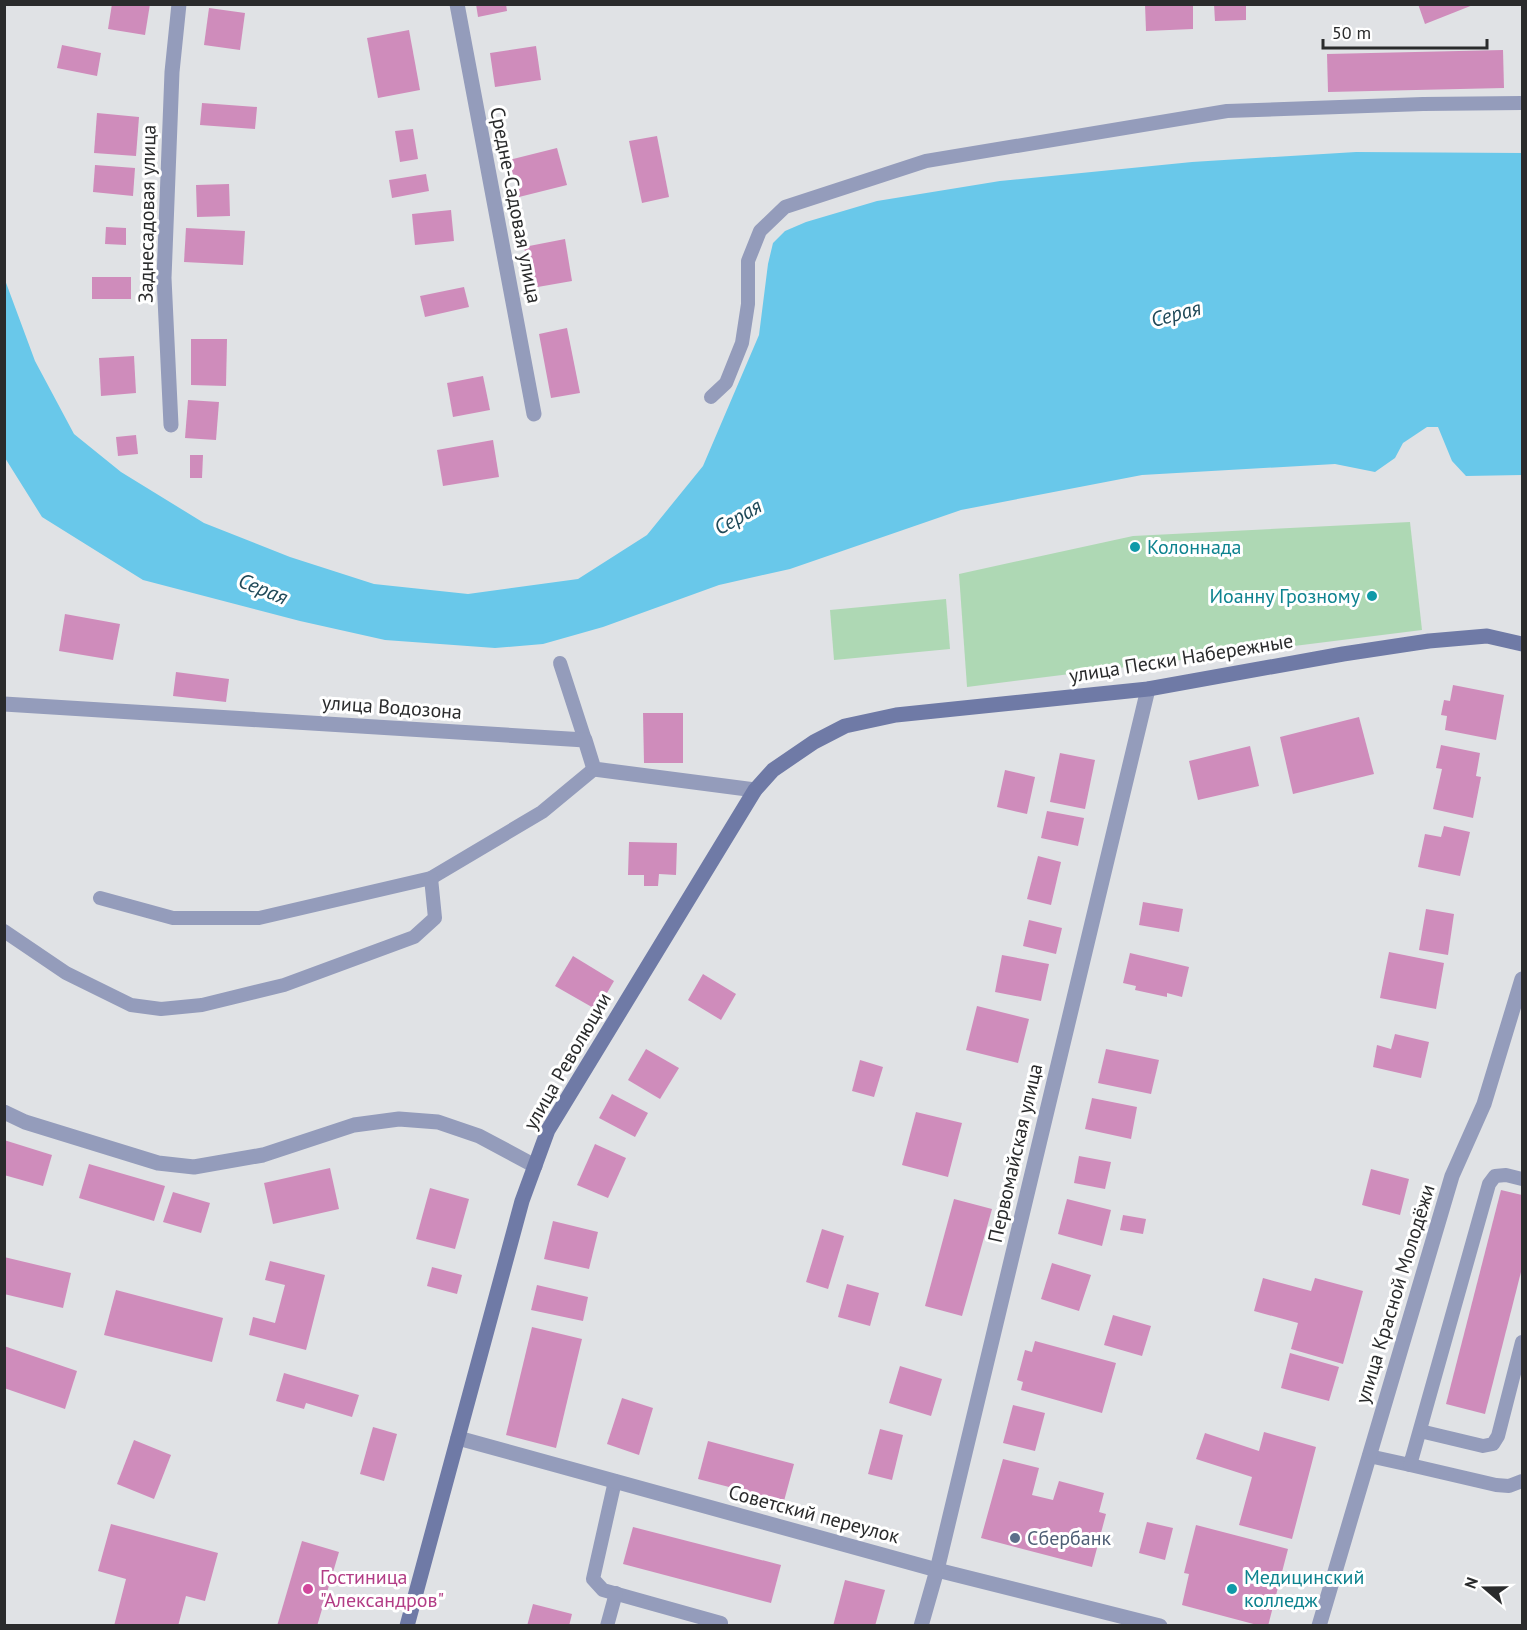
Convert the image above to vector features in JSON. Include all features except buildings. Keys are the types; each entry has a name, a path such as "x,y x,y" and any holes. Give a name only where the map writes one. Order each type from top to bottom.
{"main road":[{"name":"улица Пески Набережные","path":"845,726 896,715 1148,689 1429,641 1487,636 1522,644"},
{"name":"улица Революции","path":"407,1626 522,1201 548,1130 756,790 773,770 814,742 845,726"}],"street":[{"name":"Заднесадовая улица","path":"171,425 164,278 171,72 179,4"},
{"name":"Средне-Садовая улица","path":"457,4 534,414"},
{"name":"Первомайская улица","path":"921,1626 937,1570 1148,689"},
{"name":"улица Водозона","path":"4,704 585,740"},
{"path":"585,740 594,769 756,790"},
{"name":"улица Красной Молодёжи","path":"1319,1626 1452,1176 1484,1104 1522,981"},
{"path":"4,1112 25,1122 158,1162 194,1167 263,1155 354,1125 399,1119 438,1122 479,1136 534,1166"},
{"name":"Советский переулок","path":"458,1438 937,1570 1160,1626"}],"lane":[{"path":"711,397 726,383 742,343 748,304 748,261 760,231 785,207 926,161 1227,111 1522,103"},
{"path":"560,663 585,740"},
{"path":"100,898 173,918 259,918 431,878 542,812 594,769"},
{"path":"4,931 66,973 130,1005 161,1008 202,1005 284,985 414,937 435,918 431,878"},
{"path":"1410,1465 1488,1184 1495,1176 1506,1175 1522,1179"},
{"path":"1420,1431 1483,1446 1493,1444 1498,1436 1522,1342"},
{"path":"1369,1456 1497,1485 1509,1486 1522,1481"},
{"path":"615,1481 593,1579 603,1590 721,1623"},
{"path":"607,1626 616,1593"}],"green space":[{"path":"1410,522 1422,630 967,687 959,574 1133,536"},
{"path":"946,599 950,649 834,660 830,610"}],"water":[{"name":"Серая","path":"1356,152 1522,153 1522,475 1466,476 1452,461 1438,427 1427,427 1403,443 1395,458 1375,472 1335,464 1142,475 961,510 790,569 719,585 603,627 543,644 495,648 385,640 300,621 143,580 42,517 5,458 5,280 35,361 74,434 121,472 204,523 290,557 374,584 468,594 578,579 647,535 703,466 759,335 773,243 785,231 806,222 877,201 1000,181 1192,162"}],"place":[{"name":"Колоннада","path":"1135,547"},
{"name":"Иоанну Грозному","path":"1372,596"},
{"name":"Сбербанк","path":"1015,1538"},
{"name":"Гостиница \"Александров\"","path":"308,1589"},
{"name":"Медицинский колледж","path":"1232,1589"}]}
